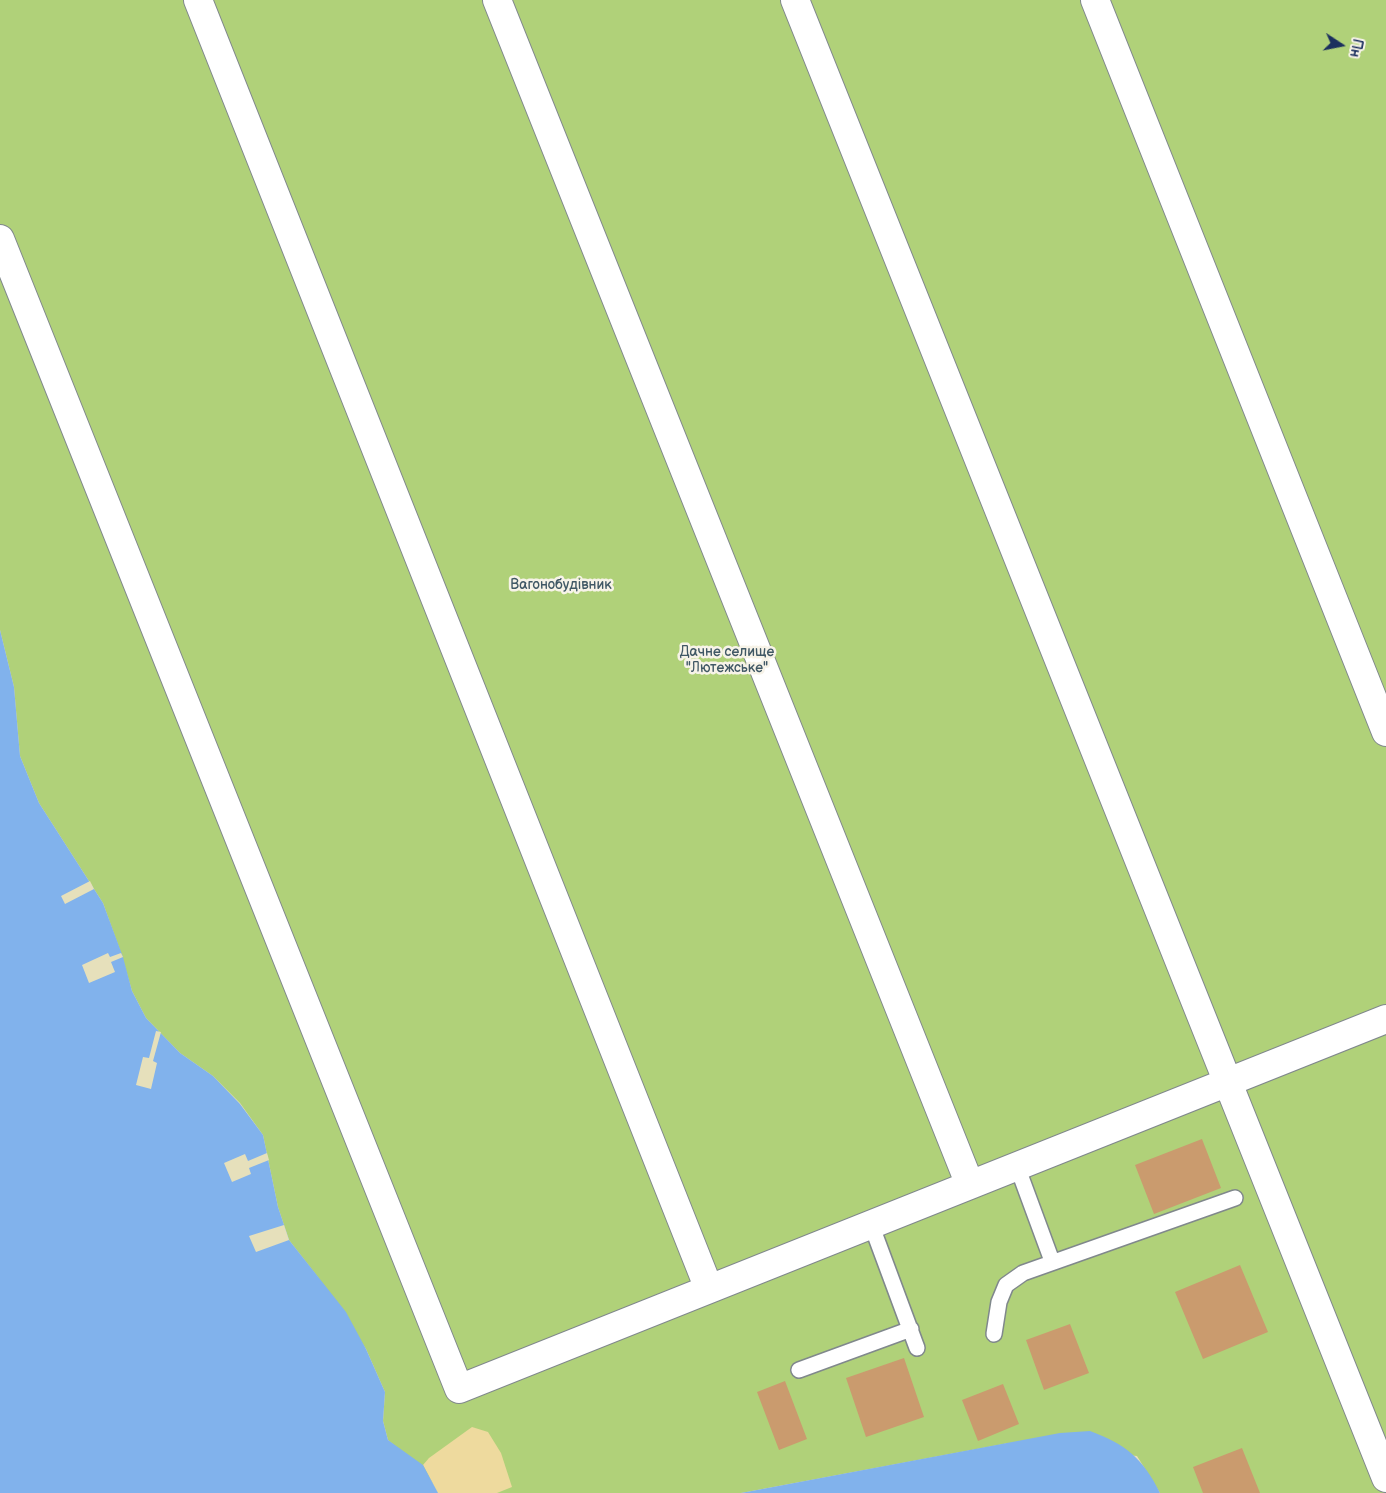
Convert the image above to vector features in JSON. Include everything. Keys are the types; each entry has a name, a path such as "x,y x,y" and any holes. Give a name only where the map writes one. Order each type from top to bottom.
{"street":[{"path":"198,0 709,1289"},
{"path":"496,0 970,1185"},
{"path":"795,0 1386,1478"},
{"path":"1095,0 1386,732"},
{"path":"0,239 458,1389 1386,1019"}],"lane":[{"path":"1017,1166 1052,1261"},
{"path":"994,1334 999,1302 1006,1285 1023,1273 1052,1261 1235,1198"},
{"path":"871,1224 917,1348"},
{"path":"799,1370 911,1329"}],"green space":[{"name":"Дачне селище \"Лютежське\"","path":"0,0 1386,0 1386,1493 1160,1493 1137,1456 1009,1443 741,1493 438,1493 423,1470 388,1440 383,1421 385,1392 366,1349 317,1276 289,1240 278,1207 263,1135 240,1103 213,1076 180,1053 146,1018 132,991 103,903 39,803 20,756 14,687 0,630"}],"sand":[{"path":"472,1427 488,1432 501,1453 512,1487 497,1493 438,1493 423,1465 429,1458"}],"water":[{"path":"0,630 14,687 20,756 39,803 103,903 123,957 132,991 146,1018 180,1053 213,1076 240,1104 263,1135 278,1207 289,1240 346,1312 366,1349 385,1392 383,1421 388,1440 423,1465 438,1493 0,1493"},
{"path":"1090,1431 1123,1447 1140,1461 1160,1493 741,1493 1060,1433"}],"pier":[{"path":"90,881 94,889 65,904 61,896"},
{"path":"108,953 110,957 121,953 123,957 111,962 115,972 89,983 82,965"},
{"path":"156,1031 161,1032 153,1061 157,1063 151,1089 136,1085 143,1057 149,1058"},
{"path":"267,1153 269,1160 249,1168 251,1174 232,1182 224,1163 245,1154 248,1161"},
{"path":"284,1225 289,1240 256,1252 249,1236"}],"building":[{"path":"1202,1139 1221,1188 1154,1214 1135,1165"},
{"path":"1240,1265 1268,1332 1203,1359 1175,1292"},
{"path":"1070,1324 1089,1373 1044,1390 1026,1340"},
{"path":"904,1358 924,1417 866,1437 846,1378"},
{"path":"785,1381 807,1439 779,1450 757,1392"},
{"path":"1003,1384 1019,1424 978,1441 962,1400"},
{"path":"1242,1448 1260,1493 1203,1493 1193,1467"}],"park label":[{"name":"Вагонобудівник","path":"561,585"}]}
